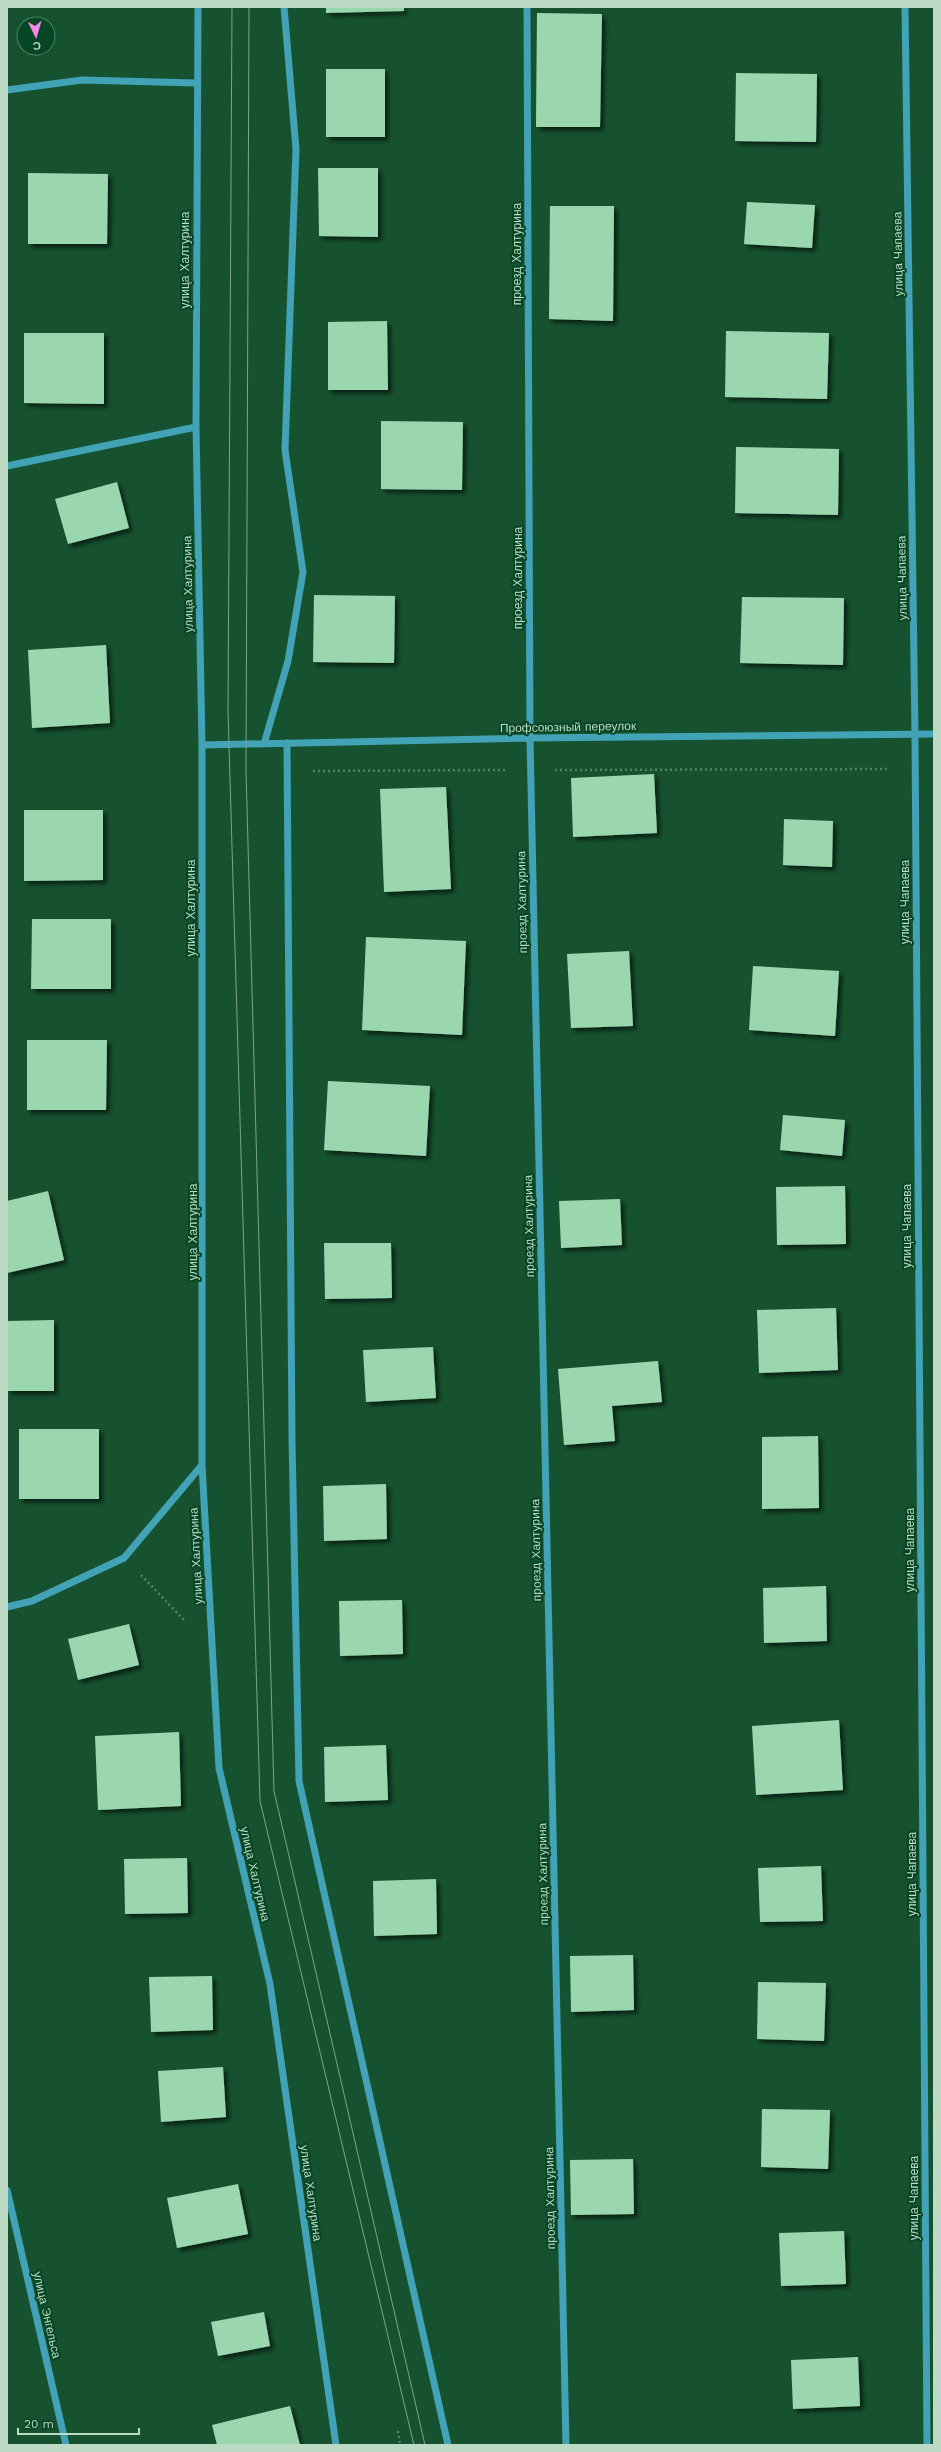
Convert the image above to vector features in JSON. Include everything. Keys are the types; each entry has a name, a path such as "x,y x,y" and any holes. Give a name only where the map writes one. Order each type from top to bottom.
{"street":[{"name":"улица Халтурина","path":"198,7 196,83 196,427 202,745 204,1308 202,1465 219,1768 270,1984 336,2445"},
{"path":"264,744 288,661 303,572 285,450 296,149 284,7"},
{"name":"проезд Халтурина","path":"527,7 530,770 566,2445"},
{"name":"улица Чапаева","path":"905,7 915,734 927,2445"},
{"path":"7,90 82,80 196,83"},
{"path":"7,466 196,427"},
{"name":"Профсоюзный переулок","path":"202,745 530,738 934,734"},
{"path":"287,743 292,1424 299,1781 448,2445"},
{"path":"7,1607 32,1601 124,1558 202,1465"},
{"name":"улица Энгельса","path":"7,2190 66,2445"}],"path":[{"path":"287,771 915,769"},
{"path":"124,1558 213,1650"},
{"path":"398,2431 400,2445"}],"building":[{"path":"326,7 404,7 404,11 326,13"},
{"path":"537,13 602,14 600,127 536,127"},
{"path":"326,69 385,69 385,137 326,137"},
{"path":"736,73 817,74 816,142 735,141"},
{"path":"318,168 378,168 378,237 319,236"},
{"path":"28,173 108,174 107,244 28,244"},
{"path":"747,202 815,205 812,248 744,244"},
{"path":"550,206 614,206 613,321 549,319"},
{"path":"387,321 388,390 328,390 328,322"},
{"path":"726,331 829,333 827,399 725,397"},
{"path":"24,333 104,333 104,404 24,403"},
{"path":"381,421 463,422 462,490 381,489"},
{"path":"736,447 839,449 838,515 735,513"},
{"path":"117,482 129,528 68,544 55,499"},
{"path":"314,595 395,596 394,663 313,662"},
{"path":"742,597 844,598 843,665 740,663"},
{"path":"106,645 110,723 32,728 28,650"},
{"path":"654,774 657,833 573,837 571,778"},
{"path":"446,787 451,889 384,892 380,789"},
{"path":"24,810 103,810 103,880 24,881"},
{"path":"784,819 833,821 832,867 783,865"},
{"path":"32,919 111,919 111,989 31,989"},
{"path":"366,937 466,941 462,1035 362,1030"},
{"path":"629,951 633,1026 571,1028 567,954"},
{"path":"753,966 839,971 835,1036 749,1030"},
{"path":"27,1040 107,1040 106,1110 27,1110"},
{"path":"328,1081 430,1086 426,1156 324,1150"},
{"path":"783,1115 845,1120 842,1156 780,1150"},
{"path":"845,1186 846,1244 777,1245 776,1187"},
{"path":"48,1191 64,1260 7,1273 7,1201"},
{"path":"620,1199 622,1245 561,1248 559,1201"},
{"path":"324,1243 391,1243 392,1298 325,1299"},
{"path":"836,1308 838,1370 759,1373 757,1310"},
{"path":"54,1320 54,1391 7,1391 7,1321"},
{"path":"433,1347 436,1398 366,1402 363,1350"},
{"path":"658,1361 662,1402 612,1406 615,1441 564,1445 558,1369"},
{"path":"19,1429 99,1429 99,1499 19,1499"},
{"path":"818,1436 819,1508 762,1509 762,1437"},
{"path":"386,1484 387,1539 324,1541 323,1486"},
{"path":"826,1586 827,1641 764,1643 763,1588"},
{"path":"402,1600 403,1654 340,1656 339,1601"},
{"path":"129,1624 139,1665 78,1680 68,1639"},
{"path":"839,1720 843,1790 756,1795 752,1726"},
{"path":"179,1732 181,1806 98,1810 95,1736"},
{"path":"386,1745 388,1800 325,1802 324,1747"},
{"path":"187,1858 188,1913 125,1914 124,1859"},
{"path":"821,1866 823,1921 760,1922 758,1868"},
{"path":"436,1879 437,1934 374,1936 373,1881"},
{"path":"633,1955 634,2010 571,2012 570,1956"},
{"path":"212,1976 213,2030 151,2032 149,1977"},
{"path":"758,1982 826,1983 824,2041 757,2039"},
{"path":"223,2067 226,2117 161,2122 158,2071"},
{"path":"762,2109 830,2110 828,2169 761,2167"},
{"path":"633,2159 634,2214 571,2215 570,2160"},
{"path":"238,2184 248,2234 177,2248 167,2198"},
{"path":"844,2231 846,2284 781,2286 779,2233"},
{"path":"264,2312 270,2346 218,2356 211,2322"},
{"path":"858,2357 860,2406 793,2409 791,2360"},
{"path":"290,2406 300,2445 217,2445 212,2425"}],"tram line":[{"path":"232,7 228,710 260,1801 414,2445"},
{"path":"249,7 246,771 274,1791 425,2445"}]}
